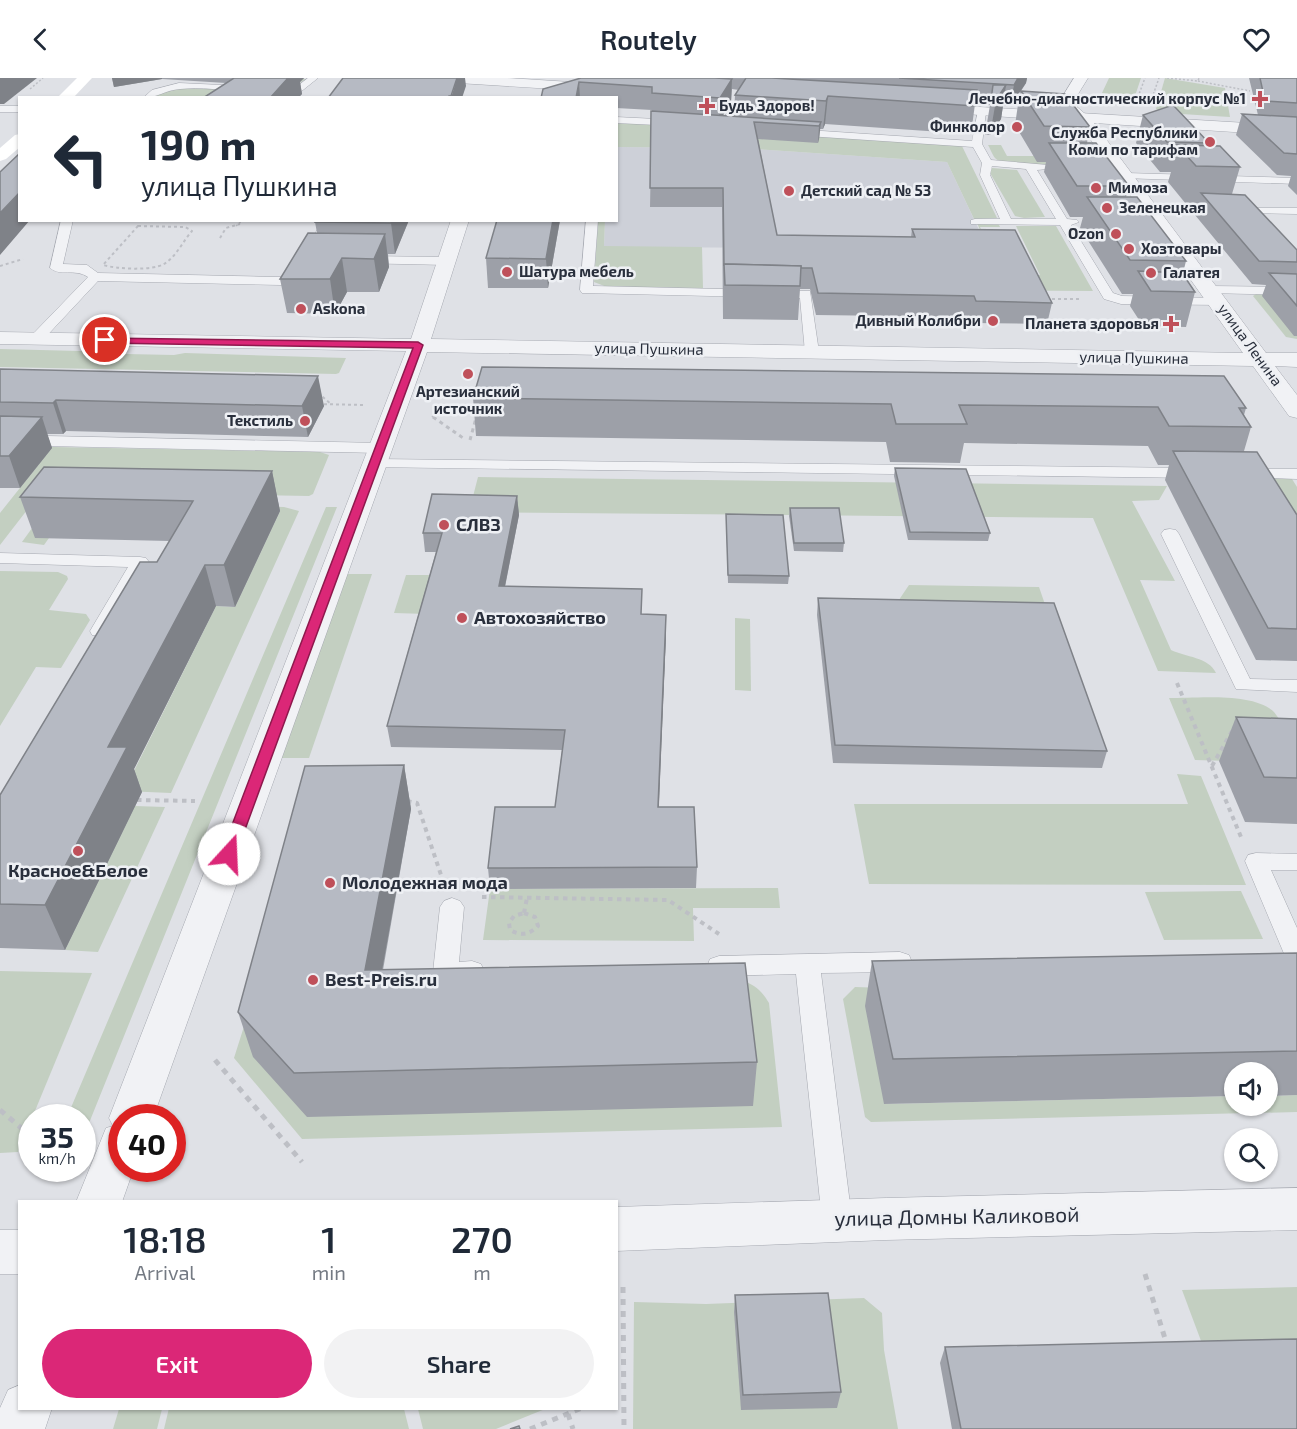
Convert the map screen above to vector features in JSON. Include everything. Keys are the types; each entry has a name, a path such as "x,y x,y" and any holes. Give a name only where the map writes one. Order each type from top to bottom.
{"main road":[{"path":"66,96 85,78"}],"street":[{"path":"442,78 508,80 617,89"},
{"name":"улица Ленина","path":"1081,78 1068,99 1070,109 1083,118 1152,218 1214,296 1297,411"},
{"path":"502,96 508,80"},
{"path":"914,107 1297,131"},
{"path":"136,1104 418,345 459,222"},
{"name":"улица Пушкина","path":"0,338 1297,360"},
{"path":"100,1200 108,1179"},
{"name":"улица Домны Каликовой","path":"618,1229 837,1220 1297,1209"},
{"path":"0,1252 18,1252"},
{"path":"19,1429 25,1410"}],"lane":[{"path":"289,96 314,78"},
{"path":"149,96 154,89 176,85 243,89"},
{"path":"736,128 720,125 742,97"},
{"path":"0,109 18,109"},
{"path":"981,112 977,144 987,163 985,175 1007,222"},
{"path":"618,120 687,123"},
{"path":"785,131 977,144"},
{"path":"987,163 1053,167"},
{"path":"1030,167 1108,296 1121,300 1297,291"},
{"path":"1118,170 1297,182"},
{"path":"1152,218 1256,215 1297,211"},
{"path":"67,222 56,268 83,268 95,277 282,281 296,278 313,260 328,222"},
{"path":"592,222 586,290 806,294 812,352"},
{"path":"975,222 1083,222"},
{"path":"342,260 447,261"},
{"path":"36,339 95,277"},
{"path":"0,440 377,456 1208,473"},
{"path":"1232,474 1297,474"},
{"path":"1170,534 1243,685 1297,686"},
{"path":"0,558 140,562 91,643"},
{"path":"1289,956 1256,861 1297,862"},
{"path":"450,902 445,972 492,971"},
{"path":"692,966 926,962"},
{"path":"807,964 837,1220"}],"path":[{"path":"28,90 43,78"},
{"path":"1167,78 1199,80 1250,91"},
{"path":"219,238 226,228 240,225 242,222"},
{"path":"113,252 138,226 185,227 192,231 164,264 156,268"},
{"path":"0,266 23,259"},
{"path":"1041,299 1121,300"},
{"path":"315,391 332,404"},
{"path":"310,404 364,405"},
{"path":"432,416 470,443 478,412"},
{"path":"1177,683 1243,842"},
{"path":"1212,766 1257,685"},
{"path":"137,800 195,801"},
{"path":"405,801 417,803 450,902 526,898 668,900 763,965"},
{"path":"524,913 526,898"},
{"path":"524,913 535,917 538,926 531,933 519,935 510,930 509,923 514,916 524,913"},
{"path":"215,1060 302,1162"},
{"path":"0,1110 18,1125"},
{"path":"1144,1274 1168,1347"},
{"path":"622,1287 624,1429"},
{"path":"618,1394 624,1392"},
{"path":"530,1429 577,1410"},
{"path":"568,1414 573,1429"}],"shaded area":[{"name":"Детский сад № 53","path":"618,147 740,148 947,162 988,249 604,247 605,222 618,222"}],"green space":[{"path":"268,78 306,79 280,96 153,96 172,87 216,89 210,94"},
{"path":"1109,78 1141,78 1133,102 1102,93"},
{"path":"1165,78 1225,88 1230,117 1165,113 1156,109"},
{"path":"622,122 961,144 997,218 974,219 947,162 740,148 618,147 618,124"},
{"path":"988,145 1001,145 1007,156 1042,156 1048,165 1020,165 999,161"},
{"path":"992,168 1017,170 1045,217 1015,216 990,173"},
{"path":"598,222 605,222 604,246 702,247 703,288 607,287 594,282"},
{"path":"977,223 998,223 1000,227 980,227 1002,275 1040,275 1016,226 1056,226 1093,291 964,290 995,264"},
{"path":"1297,293 1297,339 1286,337 1253,296"},
{"path":"0,349 346,358 339,373 336,374 0,367"},
{"path":"0,446 320,452 329,455 313,494 309,496 44,491 0,545 0,513 39,464"},
{"path":"478,477 1167,486 1159,500 1132,501 1175,581 1140,580 1171,650 1208,664 1216,673 1158,671 1093,518 469,512"},
{"path":"1260,478 1292,479 1297,487 1297,535"},
{"path":"56,502 284,507 299,511 171,793 124,791 216,606 235,607 280,511 35,537 49,538 44,545 22,542 48,506"},
{"path":"326,507 337,507 96,1106 73,1104"},
{"path":"0,571 58,572 67,576 68,579 49,610 86,614 90,620 61,668 36,667 0,726"},
{"path":"345,574 372,574 309,758 279,758"},
{"path":"406,575 437,575 427,614 394,613"},
{"path":"909,585 1039,587 1050,619 888,616"},
{"path":"735,618 750,619 751,691 735,690"},
{"path":"1224,697 1253,701 1265,706 1274,712 1281,723 1297,763 1195,760 1169,698"},
{"path":"1177,774 1201,776 1246,885 869,884 854,804 1188,804"},
{"path":"323,777 253,1057 739,980 757,988 769,1003 782,1127 302,1139 234,1058"},
{"path":"135,806 165,807 98,952 65,950"},
{"path":"778,888 780,908 693,908 694,941 483,940 490,889"},
{"path":"1241,891 1263,939 1164,940 1145,892"},
{"path":"0,971 92,973 38,1104 18,1104 18,1152 0,1153"},
{"path":"855,987 886,988 885,1104 1224,1096 1224,1114 871,1122 865,1117 843,999"},
{"path":"1297,1095 1297,1112 1278,1112 1278,1096"},
{"path":"1297,1287 1297,1355 1207,1357 1182,1290"},
{"path":"864,1298 882,1313 884,1350 898,1429 633,1429 634,1302 706,1304"},
{"path":"118,1410 162,1410 157,1429 113,1429"},
{"path":"169,1410 404,1410 409,1429 164,1429"},
{"path":"418,1410 543,1410 496,1429 423,1429"}],"building":[{"path":"234,78 288,78 272,96 206,96"},
{"path":"343,78 457,78 451,96 330,96"},
{"path":"581,78 732,79 720,98 652,93 652,87 579,82 576,96 541,96 543,89"},
{"path":"746,78 977,90 975,106 828,96 826,101 735,95"},
{"path":"899,78 1018,78 1014,85"},
{"path":"1260,78 1297,78 1297,103 1265,101"},
{"path":"993,85 1006,85 996,100 991,100"},
{"path":"1021,91 1065,94 1090,127 1044,126"},
{"path":"1173,105 1209,143 1167,142 1143,115"},
{"path":"651,111 821,122 819,126 754,122 777,235 915,237 912,229 1015,230 1052,303 976,301 974,296 818,293 812,268 724,264 724,266 723,188 650,188"},
{"path":"1242,114 1297,117 1297,154 1284,153"},
{"path":"1049,143 1096,143 1129,186 1077,186"},
{"path":"1177,145 1220,146 1240,167 1196,166"},
{"path":"18,155 18,194 0,213 0,172"},
{"path":"1201,193 1245,195 1297,250 1297,262 1259,261"},
{"path":"1087,197 1137,197 1186,261 1130,260"},
{"path":"315,222 391,222 391,223"},
{"path":"496,222 553,222 546,259 486,258"},
{"path":"308,233 385,234 374,259 342,258 330,279 280,279"},
{"path":"724,264 801,266 800,286 725,285"},
{"path":"1138,271 1182,273 1195,292 1151,291"},
{"path":"1269,273 1297,274 1297,306"},
{"path":"482,367 1224,376 1246,408 1239,408 1251,427 1169,426 1158,407 959,405 967,424 896,424 891,404 473,398"},
{"path":"0,369 318,376 302,406 56,400 53,403 0,402"},
{"path":"0,416 42,417 9,456 0,456"},
{"path":"1173,451 1257,452 1297,515 1297,629 1268,628"},
{"path":"44,467 272,471 224,565 205,565 108,747 127,747 45,905 0,904 0,795 140,562 157,562 193,501 20,497"},
{"path":"895,468 966,469 990,533 910,532"},
{"path":"432,494 517,496 499,586 642,589 641,614 666,615 658,807 694,807 697,867 488,868 495,807 555,807 565,730 387,726 442,533 423,533"},
{"path":"790,508 839,508 844,543 794,543"},
{"path":"726,514 783,515 789,576 728,575"},
{"path":"818,598 1054,603 1107,751 835,745"},
{"path":"1236,717 1297,719 1297,778 1264,777"},
{"path":"404,765 365,970 745,963 757,1062 294,1073 238,1012 305,766"},
{"path":"1297,953 1297,1051 893,1059 872,961"},
{"path":"828,1293 841,1392 743,1395 735,1295"},
{"path":"1297,1339 1297,1429 961,1429 945,1347"}],"place":[{"name":"Лечебно-диагностический корпус №1","path":"1260,99"},
{"name":"Будь Здоров!","path":"707,106"},
{"name":"Финколор","path":"1017,127"},
{"name":"Служба Республики Коми по тарифам","path":"1210,142"},
{"name":"Мимоза","path":"1096,188"},
{"name":"Детский сад № 53","path":"789,191"},
{"name":"Зеленецкая","path":"1107,208"},
{"name":"Ozon","path":"1116,234"},
{"name":"Хозтовары","path":"1129,249"},
{"name":"Шатура мебель","path":"507,272"},
{"name":"Галатея","path":"1151,273"},
{"name":"Askona","path":"301,309"},
{"name":"Дивный Колибри","path":"993,321"},
{"name":"Планета здоровья","path":"1171,324"},
{"name":"Артезианский источник","path":"468,374"},
{"name":"Текстиль","path":"305,421"},
{"name":"СЛВЗ","path":"444,525"},
{"name":"Автохозяйство","path":"462,618"},
{"name":"Красное&Белое","path":"78,851"},
{"name":"Молодежная мода","path":"330,883"},
{"name":"Best-Preis.ru","path":"313,980"}],"route":[{"path":"105,340 418,345 229,854"}]}
